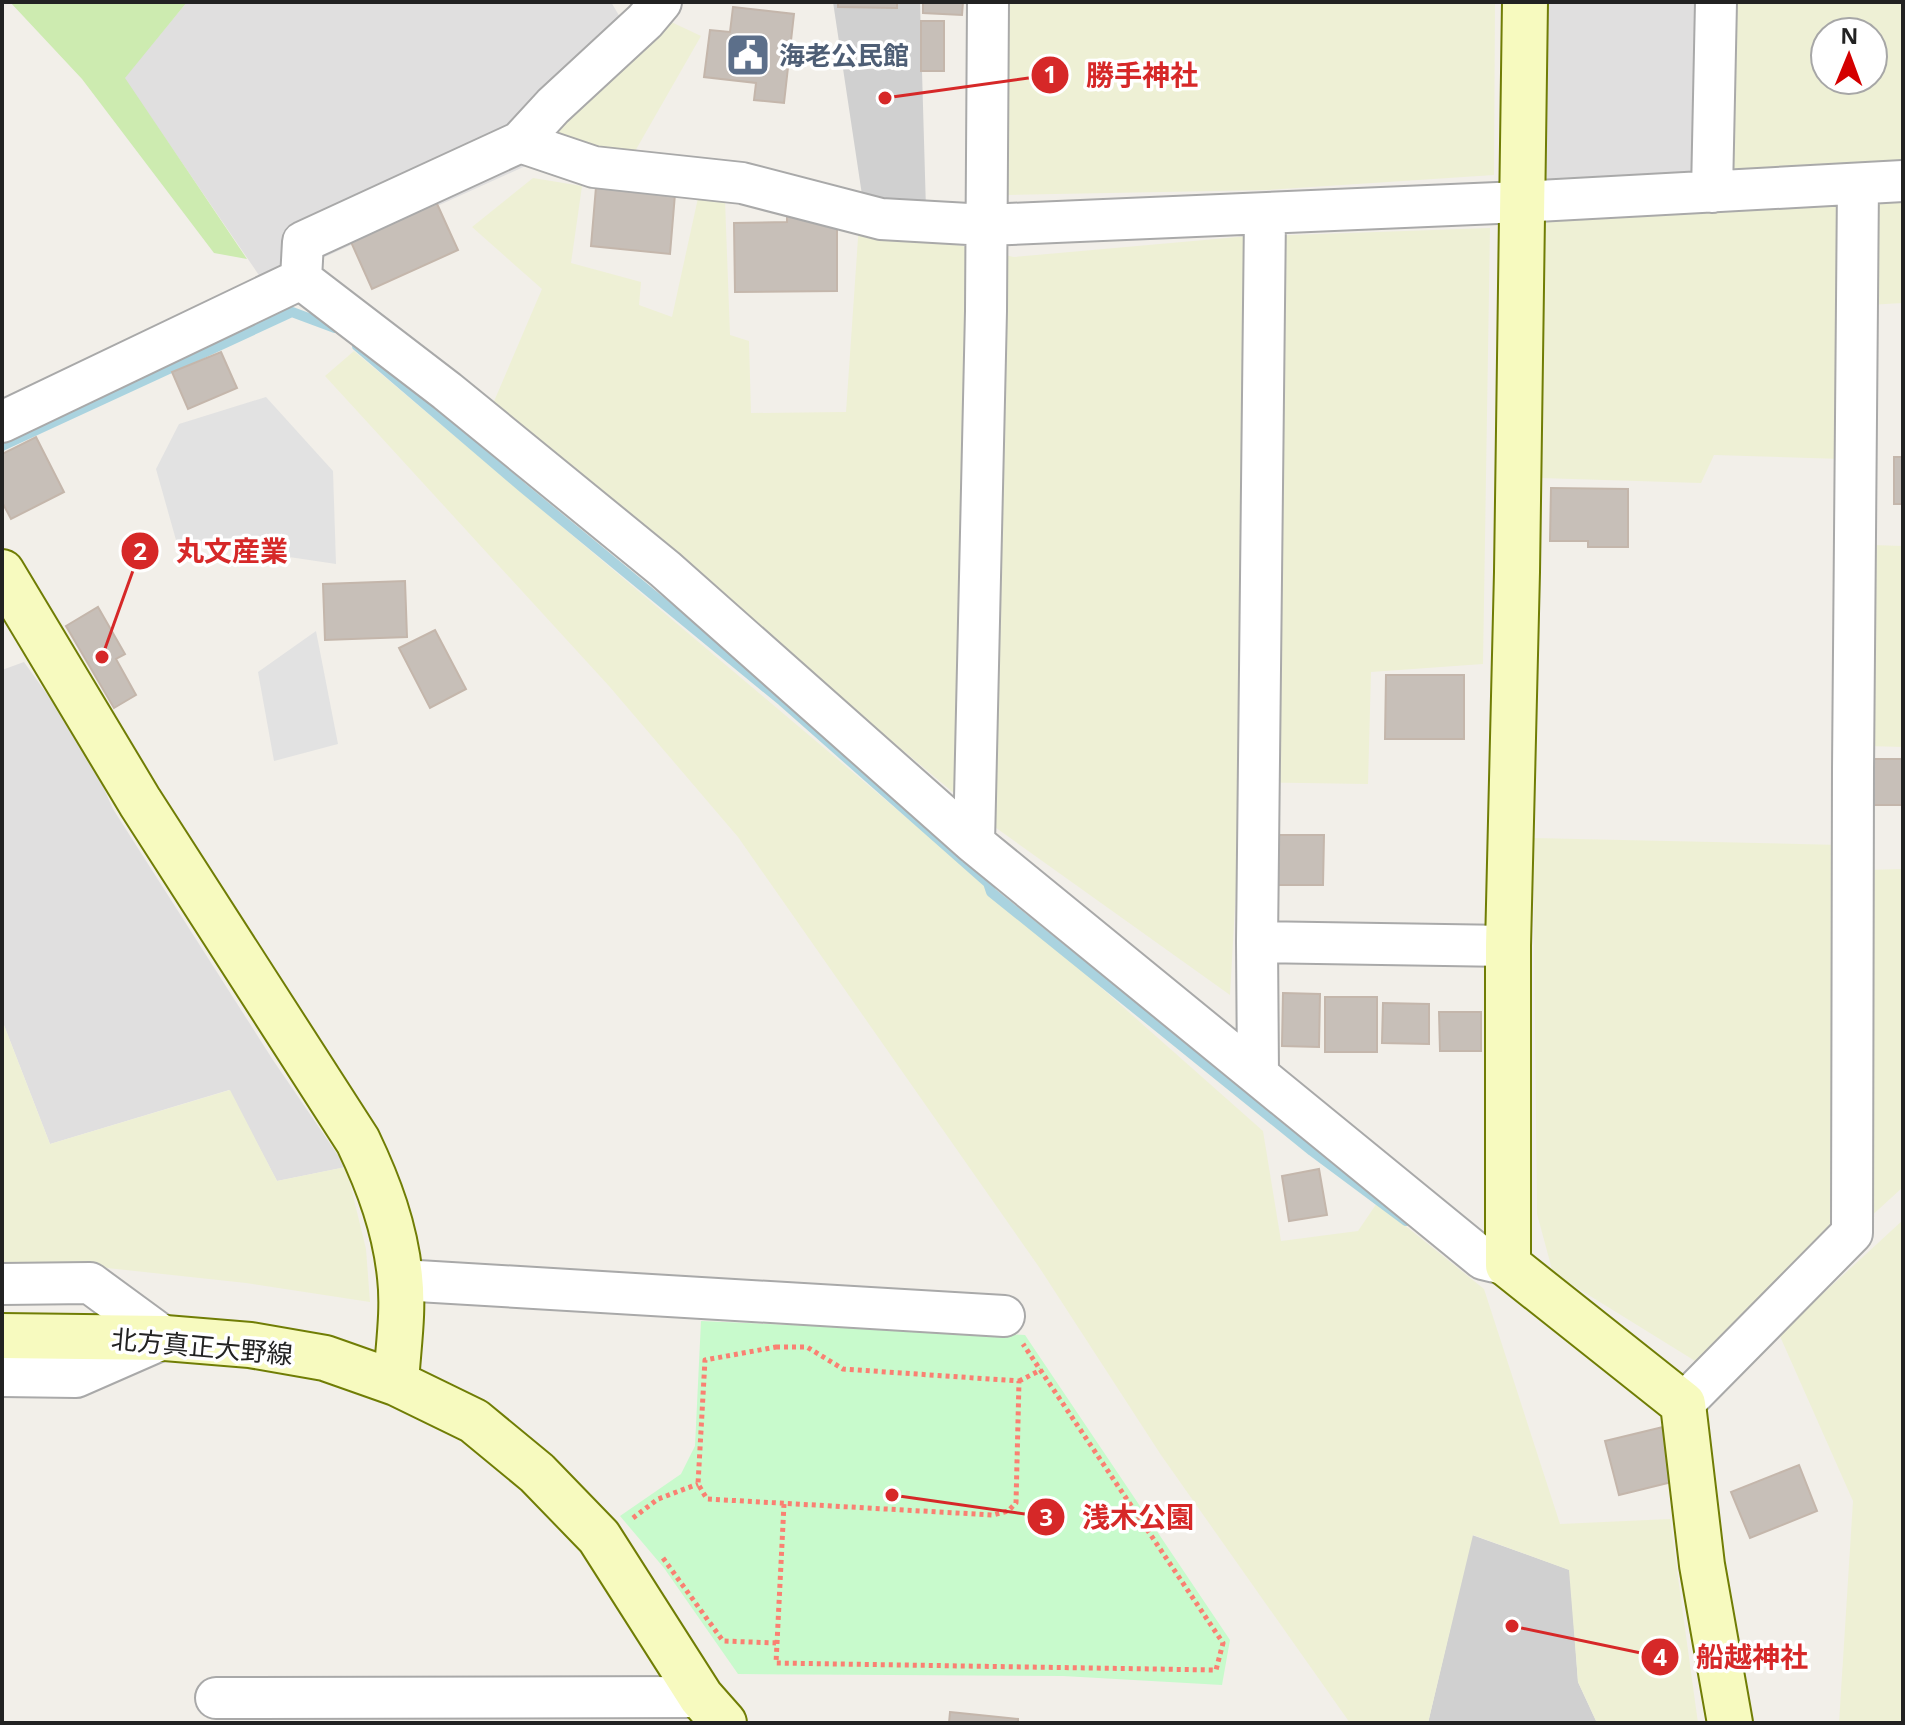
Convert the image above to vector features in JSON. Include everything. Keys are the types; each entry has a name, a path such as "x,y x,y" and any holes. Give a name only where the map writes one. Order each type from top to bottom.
{"street":[{"path":"301,279 303,242 520,142 661,2"},
{"path":"974,843 986,311 988,2"},
{"path":"1508,1265 1508,946 1525,2"},
{"path":"1712,192 1716,2"},
{"path":"520,142 594,167 742,183 881,219 986,225 1521,202 1903,181"},
{"path":"1683,1404 1852,1233 1852,797 1858,184"},
{"path":"1258,1075 1265,214"},
{"path":"2,422 301,279"},
{"path":"301,279 447,391 665,569 974,843 1483,1259 1508,1265 1683,1404 1702,1565 1730,1723"},
{"path":"2,572 140,802 358,1141 381,1190 395,1241 401,1280 396,1383"},
{"path":"1257,942 1508,946"},
{"path":"401,1280 1004,1316"},
{"path":"2,1284 90,1283 165,1338"},
{"name":"北方真正大野線","path":"2,1336 165,1338 250,1345 325,1358 396,1383 474,1421 537,1473 599,1537 712,1710"},
{"path":"2,1376 76,1377 165,1338"},
{"path":"216,1698 712,1710"}],"path":[{"path":"784,1504 776,1663 1216,1670 1223,1643 1004,1316"},
{"path":"1019,1381 1016,1503 1008,1511 993,1515 707,1499 698,1484 705,1360 776,1347 807,1347 843,1369 1019,1381 1041,1370"},
{"path":"641,1530 633,1518 658,1499 698,1484"},
{"path":"659,1553 723,1641 776,1643"}],"shaded area":[{"path":"187,2 611,2 642,54 532,163 265,284 124,78"},
{"path":"833,2 920,2 926,210 862,195"},
{"path":"1547,2 1706,2 1698,182 1554,188 1545,179"},
{"path":"266,397 333,471 336,564 176,540 156,469 179,424"},
{"path":"316,631 338,744 274,761 258,672"},
{"path":"24,662 87,750 113,809 273,1060 346,1167 277,1181 229,1090 50,1144 2,1020 2,670"},
{"path":"1472,1535 1570,1570 1578,1682 1597,1723 1428,1723"}],"green space":[{"path":"10,2 187,2 125,78 247,259 214,253 82,79"},
{"path":"1009,2 1495,2 1494,175 1268,190 1008,195"},
{"path":"1728,2 1903,2 1903,171 1737,180 1726,165"},
{"path":"667,20 701,36 634,153 575,149 552,138"},
{"path":"533,178 582,186 571,263 641,282 639,305 672,317 698,198 725,200 730,335 749,341 751,413 846,412 859,224 1014,257 1238,237 1490,228 1483,664 1371,672 1368,784 1242,782 1230,995 992,825 492,406 542,289 472,227"},
{"path":"1879,196 1903,196 1903,303 1868,305 1867,209"},
{"path":"1833,198 1848,222 1843,459 1714,455 1701,483 1540,478 1544,222 1562,207"},
{"path":"354,351 965,867 1263,1131 1281,1241 1358,1231 1377,1203 1484,1289 1560,1524 1670,1519 1698,1723 1597,1723 1578,1682 1569,1570 1473,1535 1428,1723 1350,1723 1161,1455 1039,1267 738,837 609,686 325,376"},
{"path":"1872,545 1903,546 1903,747 1867,746"},
{"path":"1533,838 1842,845 1832,1239 1700,1364 1553,1273 1537,1214"},
{"path":"1903,869 1903,1187 1867,1220 1867,870"},
{"path":"2,1020 50,1144 230,1090 277,1181 346,1167 366,1249 370,1302 246,1283 98,1267 2,1267"},
{"path":"1903,1220 1903,1723 1839,1723 1853,1501 1779,1334"},
{"path":"701,1321 1025,1335 1230,1640 1222,1685 1063,1676 738,1674 664,1568 620,1516 681,1474 695,1446"}],"building":[{"path":"838,2 897,2 897,8 838,7"},
{"path":"923,2 963,2 962,15 923,13"},
{"name":"海老公民館","path":"733,7 794,14 784,103 754,100 756,83 704,77 710,30 730,32"},
{"path":"921,21 944,21 944,71 921,71"},
{"path":"596,187 675,194 670,254 591,246"},
{"path":"433,195 458,250 372,289 347,233"},
{"path":"787,214 837,214 837,291 735,292 734,223 787,222"},
{"path":"221,352 237,388 188,409 172,372"},
{"path":"36,437 64,492 11,519 2,502 2,454"},
{"path":"1894,457 1903,457 1903,504 1894,504"},
{"path":"1551,488 1628,489 1628,547 1588,547 1588,541 1550,541"},
{"path":"405,581 407,637 325,640 323,584"},
{"path":"98,607 125,654 116,659 136,695 114,708 66,626"},
{"path":"435,630 466,689 430,708 399,648"},
{"path":"1386,675 1464,675 1464,739 1385,739"},
{"path":"1873,759 1903,759 1903,805 1872,805"},
{"path":"1278,835 1324,835 1323,885 1278,885"},
{"path":"1283,993 1320,994 1319,1047 1282,1046"},
{"path":"1325,997 1377,997 1377,1052 1325,1052"},
{"path":"1383,1003 1429,1004 1429,1044 1382,1043"},
{"path":"1439,1012 1481,1012 1481,1051 1440,1051"},
{"path":"1319,1169 1327,1215 1289,1221 1282,1176"},
{"path":"1663,1427 1676,1481 1619,1495 1605,1441"},
{"path":"1799,1465 1817,1511 1750,1538 1731,1492"},
{"path":"950,1712 1018,1719 1018,1723 949,1723"}],"waterway":[{"path":"2,446 292,312 335,328"},
{"path":"357,346 523,488 782,701 988,883 991,892 1312,1151 1406,1221"}],"place":[{"name":"海老公民館","path":"748,55"},
{"name":"勝手神社","path":"885,98"},
{"name":"丸文産業","path":"102,657"},
{"name":"浅木公園","path":"892,1495"},
{"name":"船越神社","path":"1512,1626"}]}
